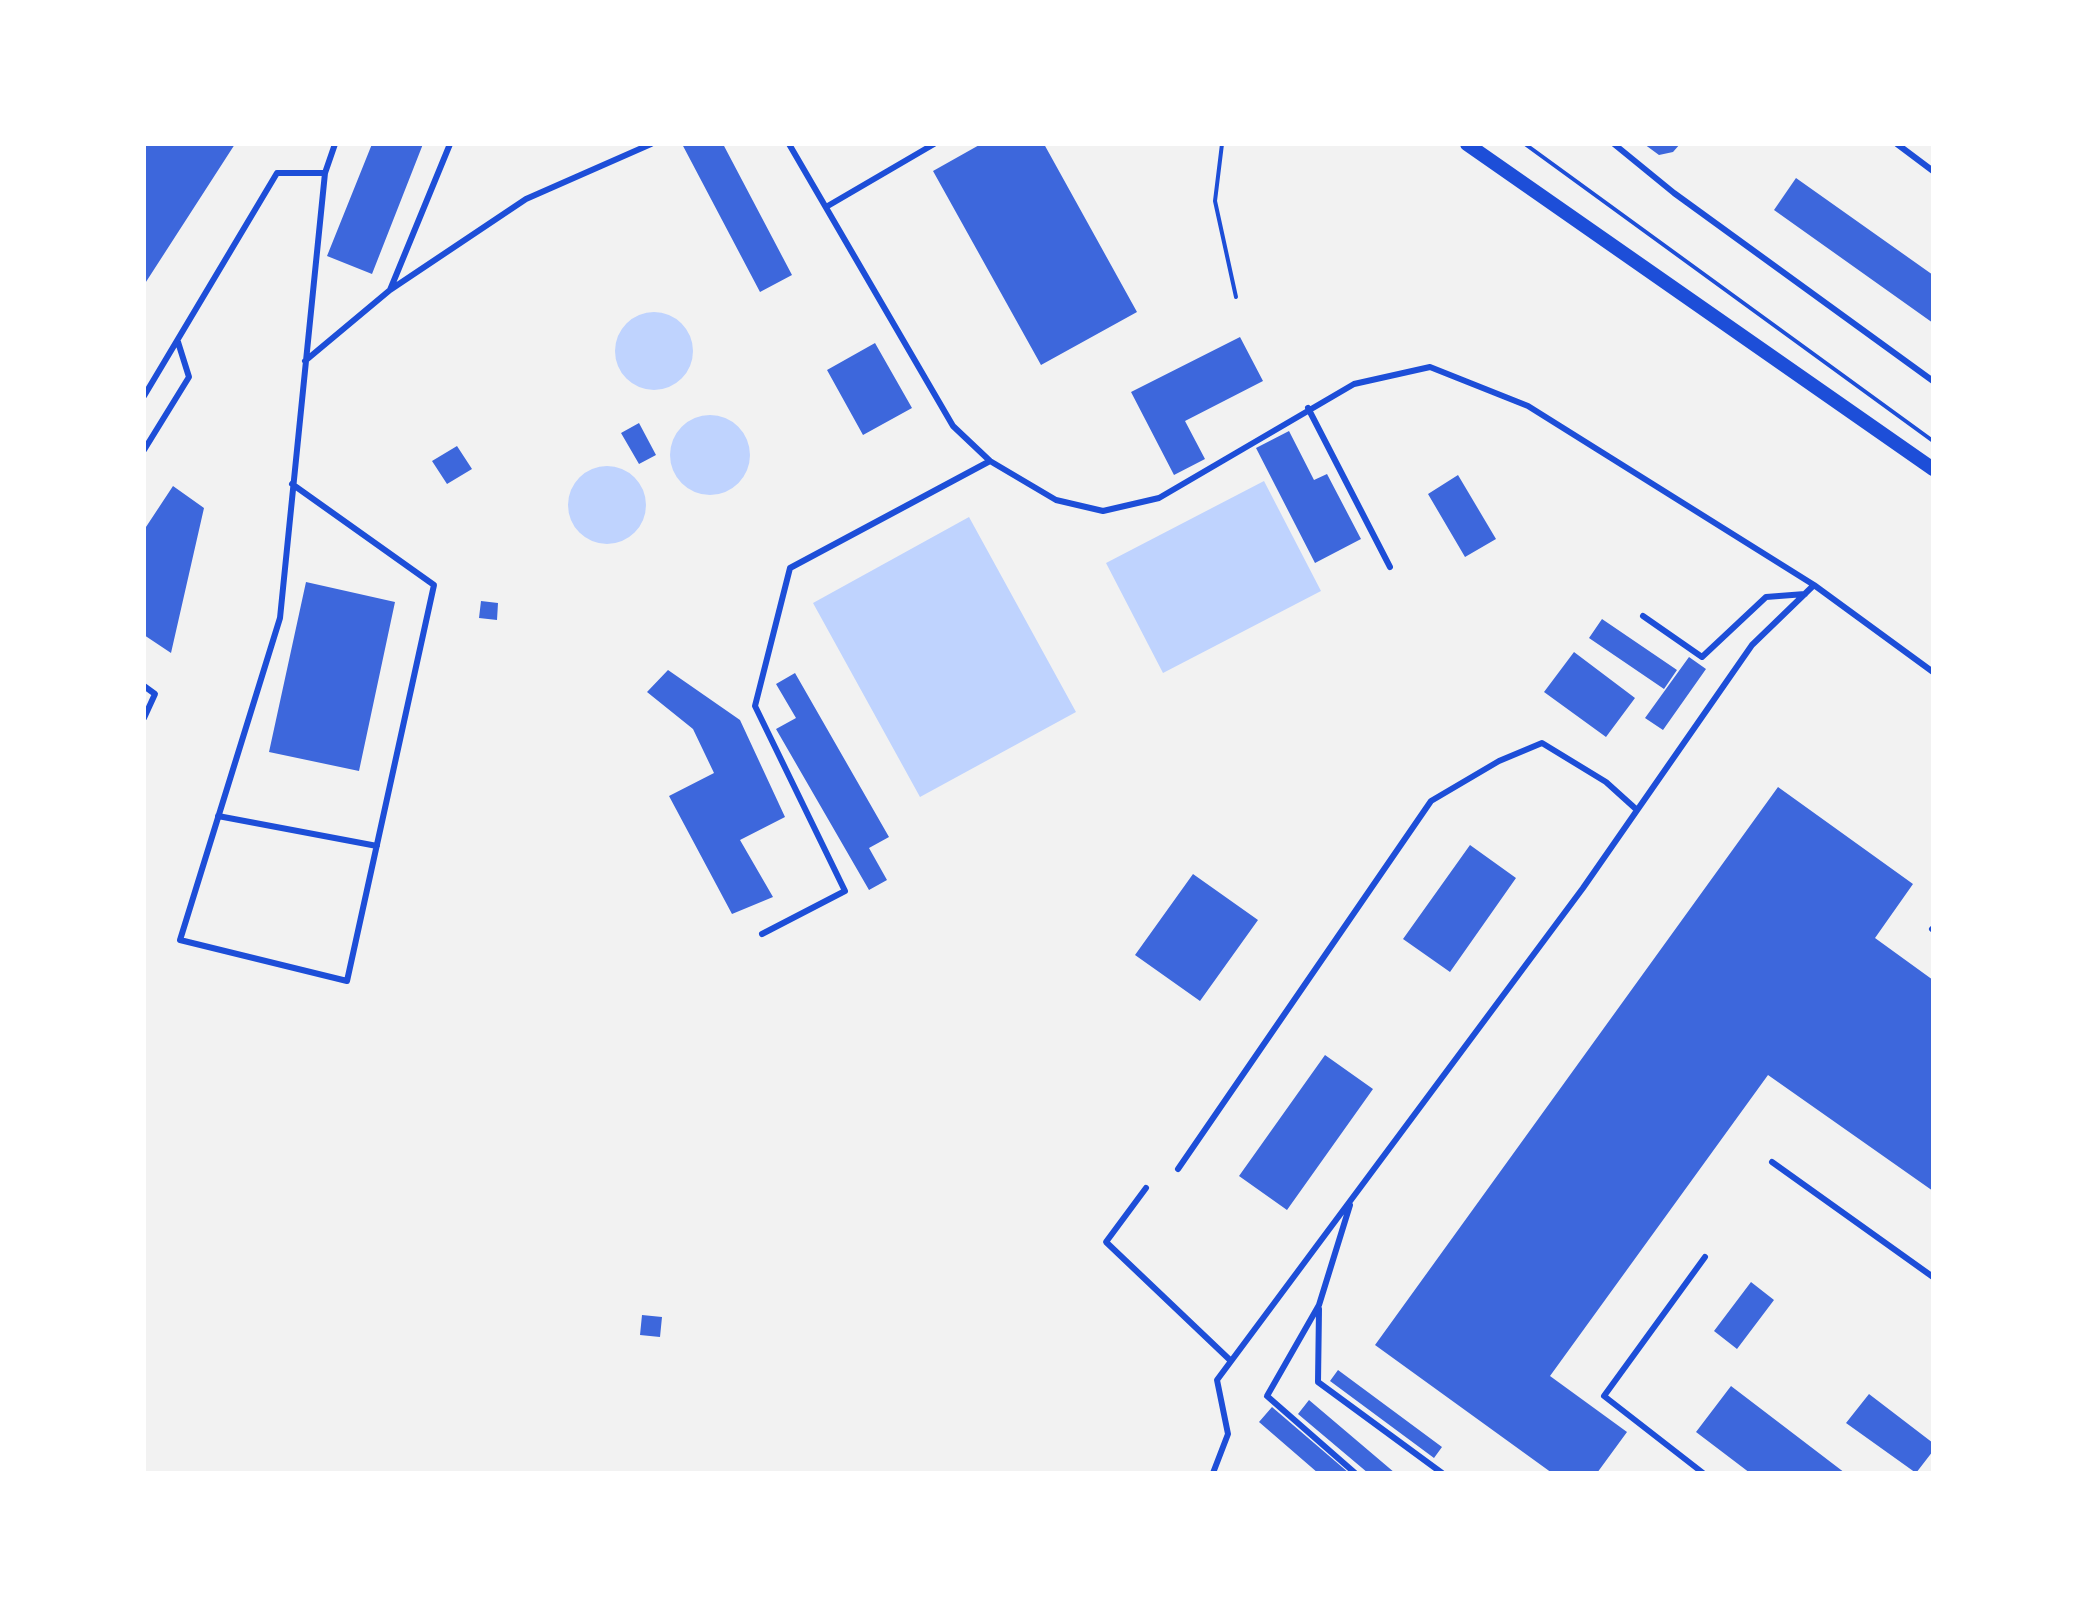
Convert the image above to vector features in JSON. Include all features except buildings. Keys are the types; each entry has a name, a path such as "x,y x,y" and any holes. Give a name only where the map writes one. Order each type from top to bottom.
{"street":[{"path":"1467,144 1933,469"}],"lane":[{"path":"292,484 434,585 347,981 180,940 280,618 292,484 304,362 325,173 335,144"},
{"path":"390,290 450,144"},
{"path":"304,362 390,290 526,199 651,144"},
{"path":"789,144 953,426 990,461 1056,500 1103,511 1159,498 1308,408 1354,384 1430,367 1528,406 1814,585 1933,672"},
{"path":"826,207 934,144"},
{"path":"1614,144 1674,193 1933,381"},
{"path":"1897,144 1933,171"},
{"path":"144,396 277,173 325,173"},
{"path":"144,450 189,377 178,342"},
{"path":"1308,408 1390,567"},
{"path":"762,934 845,891 755,706 790,568 990,461"},
{"path":"1213,1473 1228,1434 1217,1380 1637,810 1752,645 1814,585"},
{"path":"1643,616 1702,657 1766,597 1805,594"},
{"path":"144,686 155,694 144,718"},
{"path":"1178,1169 1431,801 1499,761 1542,743 1606,782 1637,810"},
{"path":"218,816 377,846"},
{"path":"1772,1162 1933,1277"},
{"path":"1146,1188 1106,1242 1231,1361"},
{"path":"1353,1197 1319,1305 1267,1396 1355,1473"},
{"path":"1703,1473 1604,1396 1705,1257"},
{"path":"1319,1305 1318,1382 1442,1473"}],"path":[{"path":"1222,144 1215,201 1236,297"},
{"path":"1525,144 1933,441"}],"water":[{"path":"654,312 669,315 682,323 690,336 693,351 690,366 682,379 669,387 654,390 639,387 626,379 618,366 615,351 618,336 626,323 639,315"},
{"path":"710,415 725,418 738,427 747,440 750,455 747,470 738,483 725,492 710,495 695,492 682,483 673,470 670,455 673,440 682,427 695,418"},
{"path":"607,466 622,469 635,477 643,490 646,505 643,520 635,533 622,541 607,544 592,541 579,533 571,520 568,505 571,490 579,477 592,469"},
{"path":"1264,481 1321,591 1163,673 1106,563"},
{"path":"969,517 1076,712 920,797 813,603"}]}
